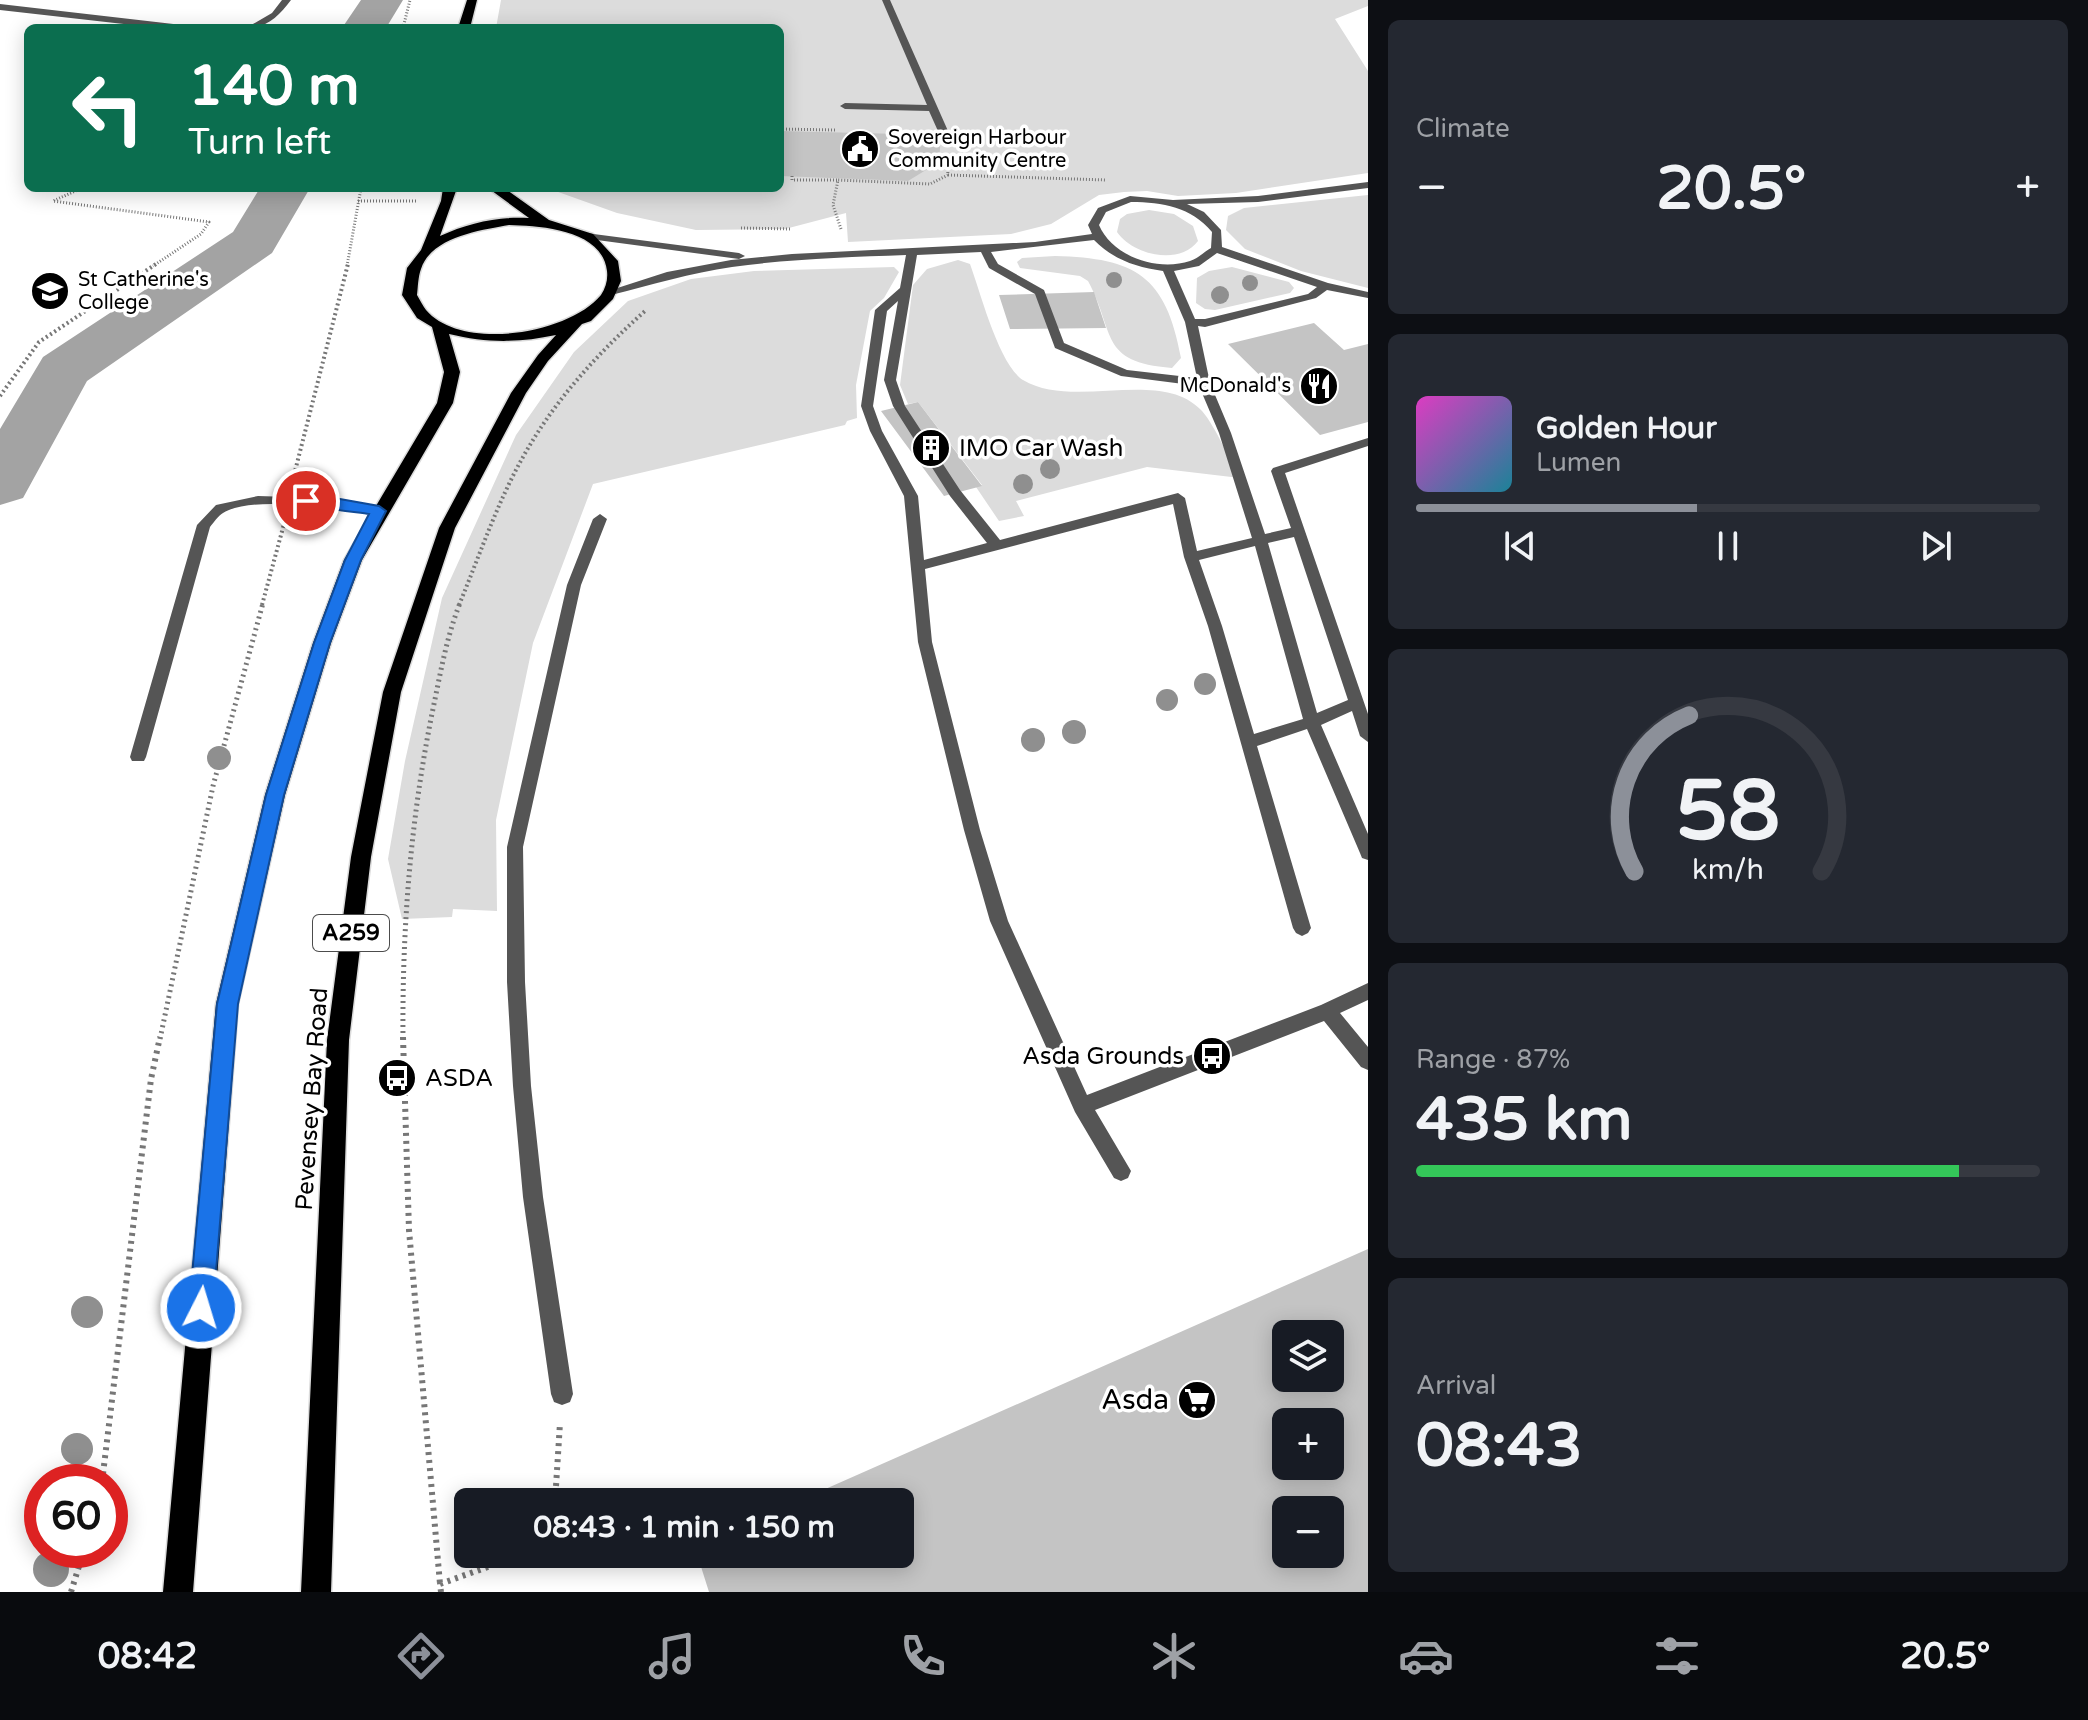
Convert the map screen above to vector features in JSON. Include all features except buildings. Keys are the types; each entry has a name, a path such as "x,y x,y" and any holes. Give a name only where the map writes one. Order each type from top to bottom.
{"main road":[{"path":"465,24 472,0"},
{"path":"427,251 449,192"},
{"path":"501,192 545,222 586,236 602,247 612,261 615,276 611,292 601,306 575,324 534,337 500,340 467,336 439,326 420,312 410,296 409,278 417,261 427,251 455,233 481,225 509,221 545,222"},
{"name":"Pevensey Bay Road","path":"316,1592 338,1040 361,857 392,692 447,528 519,393 543,358 575,324"},
{"path":"178,1592 227,1004 275,795 322,643 353,560 445,403 452,372 439,326"}],"street":[{"path":"46,13 61,0"},
{"path":"258,24 275,15 287,0"},
{"path":"886,0 947,140"},
{"path":"0,7 146,24"},
{"path":"845,106 933,108"},
{"path":"1218,217 1219,241 1216,249 1202,261 1167,268 1128,260 1114,253 1096,237 1093,227 1095,217 1102,209 1130,199 1258,199 1368,185"},
{"path":"1166,201 1218,217 1258,199"},
{"path":"586,236 755,258"},
{"path":"611,292 658,275 755,258 984,248 1096,237"},
{"path":"984,248 993,266 1040,292 1059,345 1125,373 1204,383"},
{"path":"1216,249 1325,286 1368,295"},
{"path":"912,252 890,380 899,406 955,493 997,546"},
{"path":"1167,268 1191,322 1204,383 1225,433 1260,541 1312,722 1368,853"},
{"path":"1191,322 1205,323 1312,296 1325,286"},
{"path":"903,291 881,310 867,406 884,447 911,496 925,642 972,830 999,921 1082,1106 1121,1171"},
{"path":"1368,442 1278,471 1368,736"},
{"path":"919,566 1178,498 1191,557 1215,626 1302,928"},
{"path":"138,757 204,525 219,509 251,503 323,501 379,511"},
{"path":"562,1394 533,1197 522,1086 516,982 515,847 574,585 600,519"},
{"path":"1191,557 1299,531"},
{"path":"1249,742 1312,722 1355,703"},
{"path":"1082,1106 1327,1011 1368,991"},
{"path":"1327,1011 1368,1061"}],"path":[{"path":"404,24 410,0"},
{"path":"792,176 792,180 930,184 948,175 947,140"},
{"path":"838,180 833,205 839,229 852,229"},
{"path":"0,396 39,342 201,234 209,222 53,201 73,192"},
{"path":"104,1464 151,1079 213,786 345,279 360,192"},
{"path":"729,228 801,229"},
{"path":"556,1488 562,1394"},
{"path":"71,1592 78,1568"},
{"path":"441,1592 440,1584 485,1568"}],"shaded area":[{"path":"501,0 1368,0 1368,6 1335,19 1368,71 1368,173 1236,193 1178,196 1147,191 1099,195 1051,224 1011,234 848,242 846,213 785,229 696,230 617,213 558,192 784,192 784,24 497,24"},
{"path":"1368,195 1368,288 1301,271 1245,249 1226,230 1228,216 1244,208"},
{"path":"1149,210 1174,214 1193,226 1198,241 1190,249 1168,255 1134,247 1117,232 1120,219 1127,214"},
{"path":"1055,256 1107,261 1143,277 1156,290 1166,308 1181,358 1172,368 1148,365 1120,352 1107,330 1088,281 1080,276 1020,268 1017,262 1022,258"},
{"path":"958,260 970,264 998,344 1014,372 1023,380 1043,388 1066,391 1162,391 1183,397 1205,415 1240,478 1147,467 1016,501 1024,516 999,521 976,487 982,485 918,402 908,404 900,385 913,285 927,269"},
{"path":"894,267 899,272 884,298 870,311 856,385 857,418 847,421 845,425 593,484 533,643 496,820 497,911 453,909 452,917 402,919 388,859 405,761 442,598 516,435 574,352 628,301 691,279 754,271"},
{"path":"1232,267 1289,282 1294,288 1290,293 1215,310 1205,309 1196,303 1197,278 1209,271"}],"waterway":[{"path":"367,24 382,0"},
{"path":"0,483 64,370 253,242 283,192"}],"place":[{"name":"Sovereign Harbour Community Centre","path":"860,149"},
{"name":"St Catherine's College","path":"50,291"},
{"name":"McDonald's","path":"1319,386"},
{"name":"IMO Car Wash","path":"931,448"},
{"name":"Asda Grounds","path":"1212,1056"},
{"name":"ASDA","path":"397,1078"},
{"name":"Asda","path":"1197,1400"}],"route":[{"path":"201,1308 227,1004 275,795 322,643 353,560 379,511 306,501"}]}
